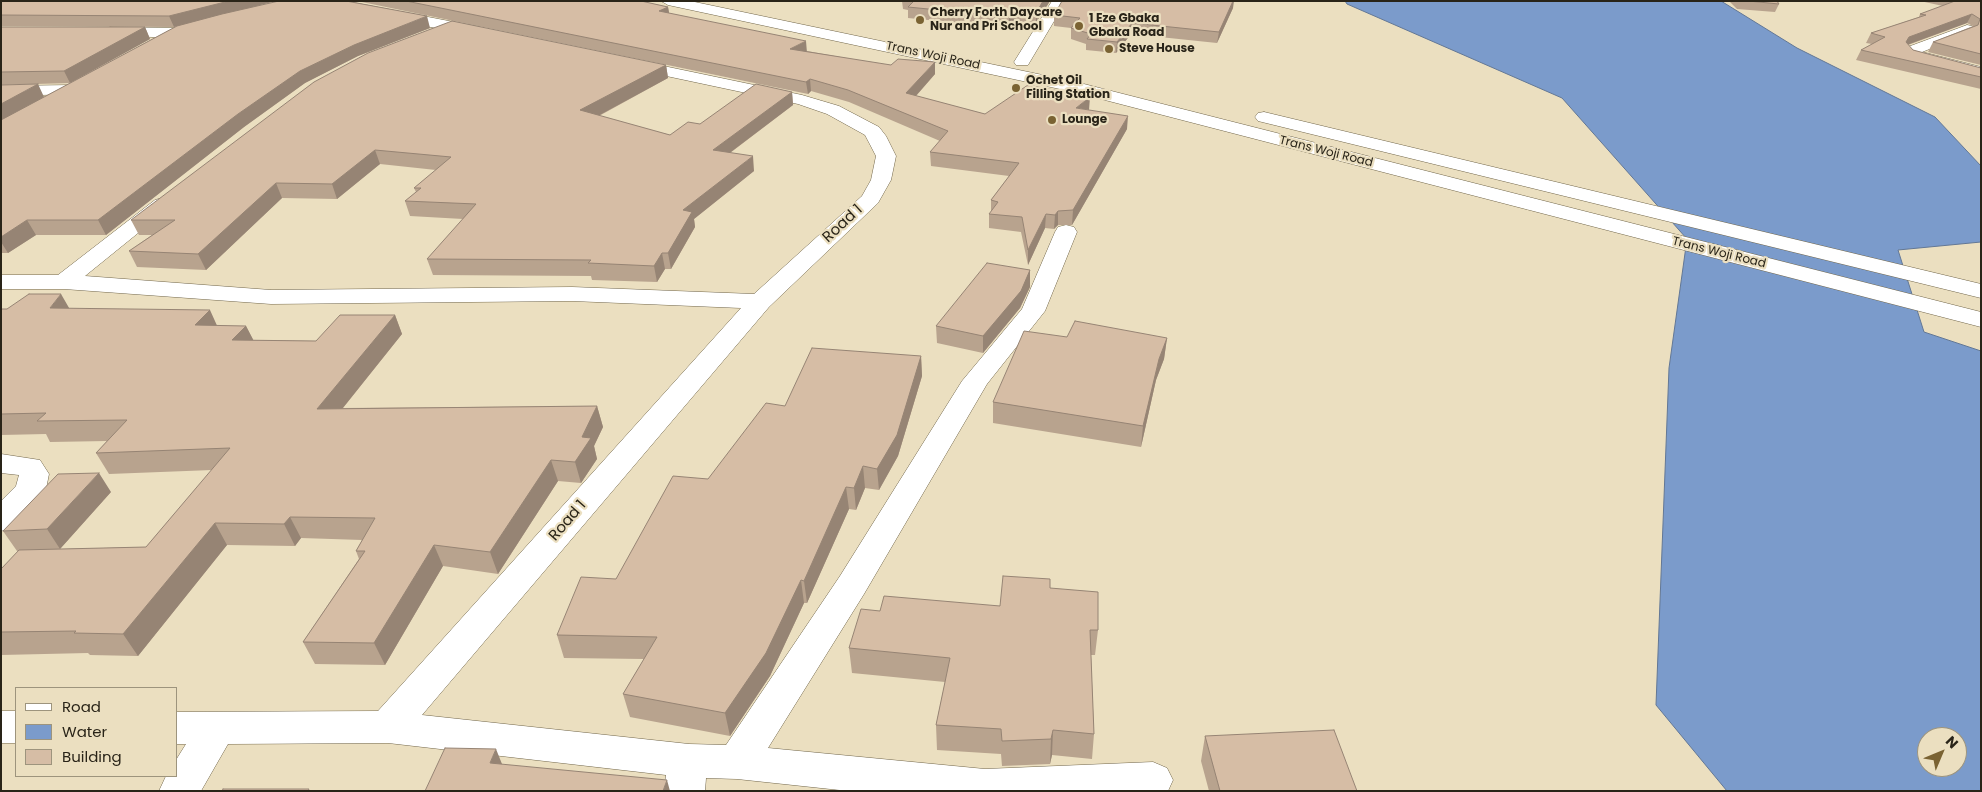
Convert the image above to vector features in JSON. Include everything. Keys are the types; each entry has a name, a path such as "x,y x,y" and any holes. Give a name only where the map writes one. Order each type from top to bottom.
{"street":[{"path":"322,1 493,34"},
{"name":"Trans Woji Road","path":"668,1 694,3 1076,88 1981,320"},
{"name":"Trans Woji Road","path":"725,1 1022,62 1205,104"},
{"path":"1022,62 1059,1"},
{"path":"417,40 454,26"},
{"path":"1967,29 1911,51 1915,55 1981,72"},
{"path":"98,32 183,30 151,46"},
{"name":"Road 1","path":"388,727 760,302 871,199 881,180 886,156 879,140 872,131 833,110 802,100 610,60"},
{"path":"41,108 91,80"},
{"path":"1,91 73,90"},
{"name":"Trans Woji Road","path":"1244,113 1981,292"},
{"path":"64,282 176,193"},
{"path":"737,762 852,585 975,381 1033,311 1066,232"},
{"path":"1,282 64,282 271,297 572,294 760,302"},
{"path":"1,463 29,467 34,474 31,489 1,520"},
{"path":"1,727 15,727"},
{"path":"178,728 388,727 686,776 737,762 985,789 1153,780"},
{"path":"179,791 217,728"}],"water":[{"path":"1345,1 1721,1 1797,48 1935,117 1981,166 1981,242 1898,250 1924,332 1981,351 1981,791 1727,791 1656,705 1669,368 1687,239 1562,98 1347,4"}],"building":[{"path":"1,1 229,1 169,16 1,15"},
{"path":"279,1 346,1 427,16 354,45 300,71 238,114 98,220 27,220 1,237 1,120 177,26"},
{"path":"406,1 641,1 668,7 659,11 806,41 790,49 891,65 898,59 935,62 906,93 985,114 1028,85 1090,97 1076,108 1128,116 1073,210 1058,211 1055,215 1046,214 1028,250 1022,217 989,214 998,202 991,200 1019,163 930,152 948,131 848,90 810,79 806,82"},
{"path":"914,1 1043,1 1036,13 1016,10 1009,17 908,7"},
{"path":"1062,1 1233,1 1219,32 1132,23 1117,42 1087,39 1091,34 1071,28 1080,18 1054,15"},
{"path":"1748,1 1777,1 1779,4"},
{"path":"1955,1 1981,1 1981,54 1933,42 1978,25 1980,19 1972,14 1909,37 1906,42 1913,50 1981,68 1981,77 1861,50 1885,37 1871,33 1926,15 1920,14"},
{"path":"452,21 666,65 580,110 670,135 688,122 700,124 756,84 792,92 713,150 753,156 683,210 692,212 668,253 662,253 654,266 588,263 591,260 427,259 476,204 405,201 421,188 414,188 451,157 375,150 332,184 276,183 198,254 129,251 175,220 131,220 314,82 368,53"},
{"path":"1,27 145,27 64,71 1,72"},
{"path":"38,84 1,104 1,85"},
{"path":"987,263 1030,270 1021,291 983,336 936,326"},
{"path":"29,294 61,294 50,308 210,310 195,325 246,326 232,340 316,341 340,315 395,315 317,409 597,406 582,437 591,438 575,462 551,460 490,552 434,545 374,643 303,642 365,551 356,551 375,518 290,517 284,524 215,523 123,634 74,633 76,631 1,632 1,569 19,550 146,547 230,448 96,453 127,420 37,421 46,413 1,414 1,309 7,309"},
{"path":"1075,321 1167,338 1159,359 1143,426 993,402 1024,331 1067,337"},
{"path":"812,348 921,356 897,435 877,469 863,466 854,488 846,487 804,581 801,580 766,653 725,713 623,694 657,637 557,635 581,577 616,579 673,476 708,479 766,403 785,406"},
{"path":"99,473 47,529 3,531 58,474"},
{"path":"1003,576 1050,579 1050,588 1098,592 1098,630 1090,630 1094,734 1053,730 1051,739 1002,741 1001,729 936,725 950,658 849,648 861,609 880,611 884,596 1000,606"},
{"path":"1334,730 1357,791 1220,791 1205,736"},
{"path":"445,748 496,749 490,763 667,780 663,791 425,791"},
{"path":"223,789 309,789 308,791 222,791"}],"place":[{"name":"Cherry Forth Daycare Nur and Pri School","path":"920,20"},
{"name":"1 Eze Gbaka Gbaka Road","path":"1079,26"},
{"name":"Steve House","path":"1109,49"},
{"name":"Ochet Oil Filling Station","path":"1016,88"},
{"name":"Lounge","path":"1052,120"}]}
